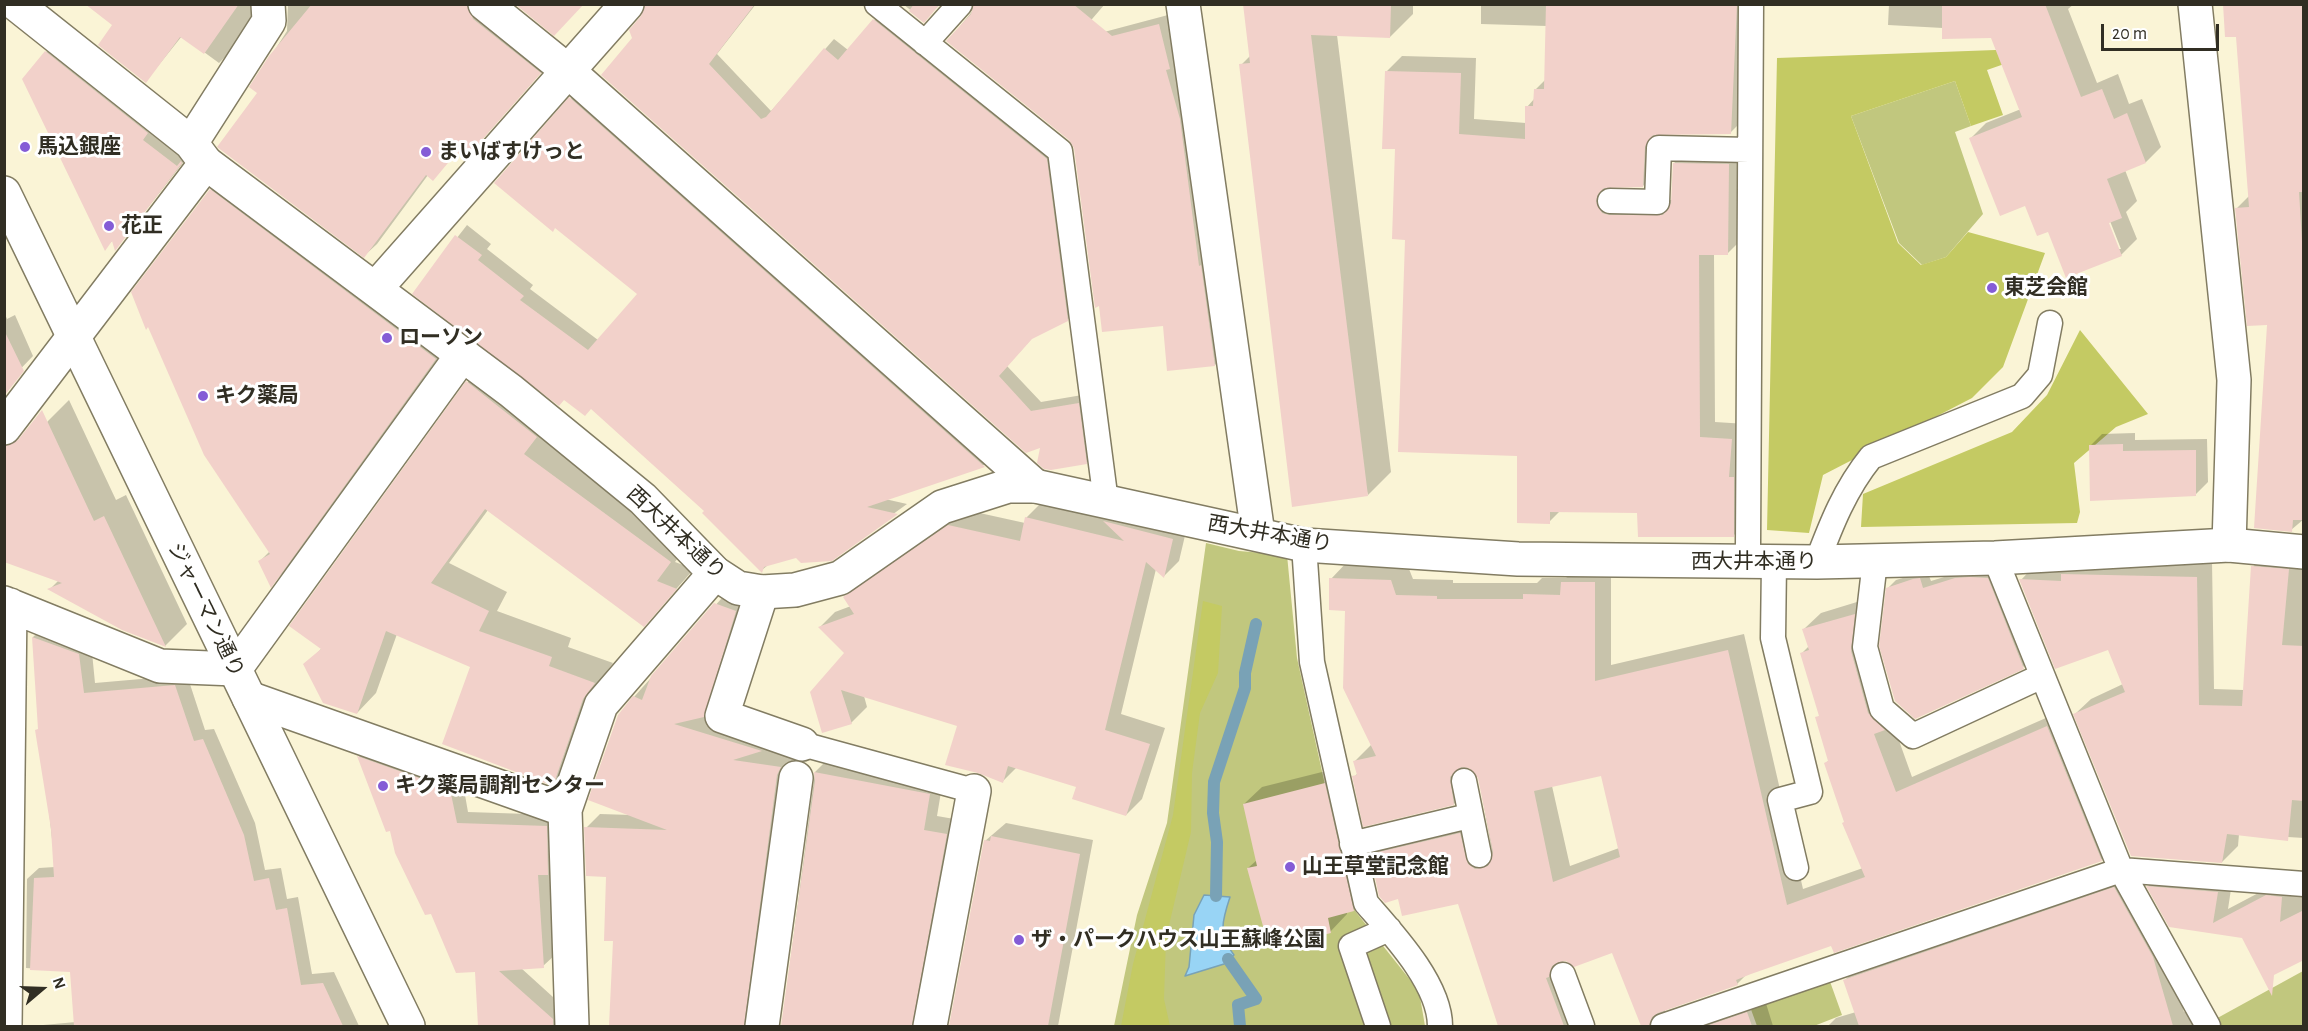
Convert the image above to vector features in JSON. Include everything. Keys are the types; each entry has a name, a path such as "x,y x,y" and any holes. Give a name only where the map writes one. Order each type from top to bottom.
{"street":[{"name":"西大井本通り","path":"16,4 198,153 463,354 643,499 715,573 738,588 762,592 795,590 840,578 942,507 1008,486 1035,486 1305,544 1518,560 1759,563 1875,561 1995,558 2229,545 2304,552"},
{"path":"4,428 74,337 198,153 269,21 268,4"},
{"path":"485,4 568,71 1035,486"},
{"path":"376,288 627,4"},
{"path":"1184,4 1258,534"},
{"path":"2195,4 2234,380 2229,545"},
{"name":"ジャーマン通り","path":"4,193 408,1026"},
{"path":"5,1026 8,604 160,666 235,669 463,354"},
{"path":"572,1026 565,810 601,705 715,573"},
{"path":"762,592 722,716 802,744"},
{"path":"249,698 565,810"},
{"path":"762,1026 796,777"},
{"path":"930,1026 974,791"}],"lane":[{"path":"877,4 1060,151 1106,502"},
{"path":"925,43 960,4"},
{"path":"1751,4 1748,545 1759,563 1773,638 1810,792 1780,800 1796,868"},
{"path":"1610,201 1657,202 1659,148 1749,150"},
{"path":"1817,562 1838,507 1856,474 1870,457 2022,396 2040,375 2050,323"},
{"path":"1305,544 1312,662 1366,903 1389,929 1434,993 1440,1026"},
{"path":"1995,558 2121,870 2208,1026"},
{"path":"1875,561 1864,647 1882,709 1913,736 2042,676"},
{"path":"802,744 974,791"},
{"path":"1464,781 1469,816 1479,855"},
{"path":"1352,843 1469,816"},
{"path":"1663,1026 2121,870 2304,884"},
{"path":"1378,1026 1351,946 1389,929"},
{"path":"1563,975 1582,1026"}],"green space":[{"path":"2050,48 1987,70 2003,115 1971,126 1955,81 1851,116 1898,243 1921,265 1946,257 1968,232 2045,253 2003,367 1972,398 1823,475 1809,533 1767,530 1777,58"},
{"path":"1955,81 1971,126 1955,132 1983,214 1946,257 1922,265 1899,243 1851,116"},
{"path":"2080,330 2148,414 2116,427 2074,463 2080,512 2077,523 1861,527 1863,494 2012,432 2047,395"},
{"path":"1206,543 1239,551 1287,555 1297,658 1352,907 1419,991 1425,1026 1114,1026 1137,915 1167,823"},
{"path":"1203,601 1222,606 1218,673 1200,713 1192,773 1191,832 1166,938 1164,999 1170,1026 1121,1026 1133,964 1173,815"},
{"path":"2303,971 2303,1026 2213,1026 2212,1021"},
{"path":"1828,976 1842,1015 1814,1026 1757,1026 1749,1004"}],"water":[{"path":"1204,895 1230,897 1223,927 1226,940 1234,955 1224,964 1185,976 1189,967 1194,915"}],"building":[{"path":"85,4 239,4 204,54 180,37 146,83 98,45 112,25"},
{"path":"312,4 467,4 473,19 541,73 465,159 457,152 433,181 426,175 364,258 217,147 257,93 249,87 269,56"},
{"path":"515,4 584,4 554,36"},
{"path":"645,4 755,4 709,64 761,119 766,117 824,48 838,60 873,19 1047,159 1068,321 1032,339 999,376 1031,411 1079,403 1087,464 1051,470 1044,469 1037,463 1040,448 1026,453 601,75 632,38 629,30 641,16"},
{"path":"914,4 940,4 924,23 909,11"},
{"path":"974,4 1073,4 1112,36 1159,24 1170,69 1166,70 1180,119 1199,266 1201,265 1215,366 1167,371 1163,326 1102,332 1099,306 1095,308 1074,148 1069,140 946,41 971,14"},
{"path":"1243,4 1391,4 1390,38 1311,35 1368,496 1292,507 1239,64 1250,63"},
{"path":"1546,4 1737,4 1731,134 1653,135 1645,147 1643,187 1604,188 1598,194 1596,201 1602,213 1609,215 1663,215 1671,203 1673,163 1729,164 1728,255 1699,255 1700,437 1732,439 1729,477 1734,477 1734,537 1638,537 1637,513 1550,512 1550,524 1517,523 1517,456 1398,452 1405,240 1392,239 1395,149 1382,149 1385,71 1461,73 1459,134 1525,139 1525,106 1533,106 1534,89 1544,89"},
{"path":"1942,4 2045,4 2081,97 2102,89 2114,119 2127,113 2146,163 2107,179 2122,218 2109,223 2122,256 2066,278 2048,232 2037,236 2025,206 2000,216 1969,138 2022,117 1991,38 1942,39"},
{"path":"2223,4 2304,4 2304,192 2299,192 2304,275 2304,520 2293,520 2292,532 2254,528 2267,325 2247,326 2235,208 2249,207 2236,37 2225,37"},
{"path":"45,51 148,133 143,140 177,166 181,161 182,163 115,251 112,241 105,251 22,79"},
{"path":"569,97 985,467 867,507 898,514 832,561 801,563 796,558 764,567 762,573 702,513 704,511 591,409 585,416 564,400 559,406 412,294 455,235 482,255 478,260 524,296 520,300 588,350 637,294 555,228 553,232 494,183"},
{"path":"210,189 436,359 271,588 258,561 270,554 204,455 148,327 146,330 131,292"},
{"path":"4,330 24,371 4,396"},
{"path":"466,381 537,437 524,454 671,562 657,581 677,589 644,627 485,509 431,583 489,611 479,631 552,657 549,666 595,683 583,699 553,786 442,744 470,667 386,631 357,714 323,703 303,664 321,649 289,626"},
{"path":"42,410 94,521 104,516 166,647 122,630 47,589 62,583 4,562 4,446 18,440"},
{"path":"2123,444 2123,451 2196,450 2196,496 2090,501 2089,445"},
{"path":"1025,517 1124,541 1103,521 1173,539 1164,578 1146,562 1105,730 1150,744 1126,816 1072,799 1076,787 1008,766 1003,783 978,773 945,765 957,726 841,690 852,724 822,733 810,692 844,653 818,627 854,614 843,597 948,525 1020,541"},
{"path":"2251,566 2289,569 2282,645 2304,646 2304,801 2292,800 2288,841 2227,834 2222,863 2131,856 2073,714 2125,692 2108,650 2055,669 2019,579 2061,581 2061,574 2197,577 2199,705 2242,706"},
{"path":"1329,578 1391,580 1396,595 1437,596 1437,599 1523,599 1523,594 1560,595 1561,582 1595,582 1595,681 1728,650 1787,905 1865,877 1842,823 1844,822 1824,763 1828,761 1815,717 1819,716 1800,653 1809,650 1802,629 1855,614 1851,651 1868,713 1885,730 1874,734 1896,792 2047,726 2102,861 1834,953 1831,946 1751,974 1736,980 1738,985 1658,1013 1652,1017 1649,1026 1641,1026 1612,953 1574,967 1566,961 1559,962 1552,966 1549,977 1546,978 1564,1026 1498,1026 1458,904 1402,916 1398,899 1385,903 1379,896 1370,854 1460,833 1468,864 1475,869 1488,866 1493,852 1478,778 1469,768 1461,767 1450,777 1454,805 1363,827 1352,776 1357,775 1353,761 1376,756 1343,688 1345,611 1329,610","holes":["1601,776 1620,857 1553,882 1534,791"]},
{"path":"1920,578 1923,588 1955,578 1988,578 2024,669 1915,719 1895,701 1879,646 1886,588"},
{"path":"714,603 736,611 704,717 674,724 762,751 733,760 781,767 777,775 744,1026 609,1026 613,941 604,941 606,877 586,876 584,827 667,830 588,800 618,715 633,696 642,700 651,676"},
{"path":"32,637 79,654 84,693 175,685 194,741 203,739 244,835 254,881 269,878 276,910 287,908 301,985 323,983 343,1026 74,1026 70,972 30,970 34,878 54,877 51,829 35,730 38,729"},
{"path":"357,756 450,789 457,823 547,826 548,875 538,875 544,968 499,971 553,1019 553,1026 478,1026 475,972 456,973 431,914 425,915 395,853 390,831 386,832"},
{"path":"814,772 930,794 924,830 947,834 912,1026 781,1026 815,781"},
{"name":"山王草堂記念館","path":"1325,783 1354,911 1328,918 1331,933 1269,948 1247,868 1257,866 1243,804"},
{"name":"ザ・パークハウス山王蘇峰公園","path":"991,836 1080,854 1048,1026 949,1026 984,840 990,841"},
{"path":"2146,886 2218,892 2213,923 2266,895 2282,897 2280,922 2304,910 2304,960 2274,975 2272,996 2242,938 2169,927"},
{"path":"2114,887 2153,957 2173,1026 1859,1026 1843,980"},
{"path":"1747,1012 1752,1026 1706,1026"}],"waterway":[{"path":"1216,896 1217,842 1213,813 1214,782 1245,688 1245,673 1256,624"},
{"path":"1228,959 1256,999 1238,1005 1240,1026"}],"place":[{"name":"馬込銀座","path":"25,147"},
{"name":"まいばすけっと","path":"426,152"},
{"name":"花正","path":"109,226"},
{"name":"東芝会館","path":"1992,288"},
{"name":"ローソン","path":"387,338"},
{"name":"キク薬局","path":"203,396"},
{"name":"キク薬局調剤センター","path":"383,786"},
{"name":"山王草堂記念館","path":"1290,867"},
{"name":"ザ・パークハウス山王蘇峰公園","path":"1019,940"}]}
